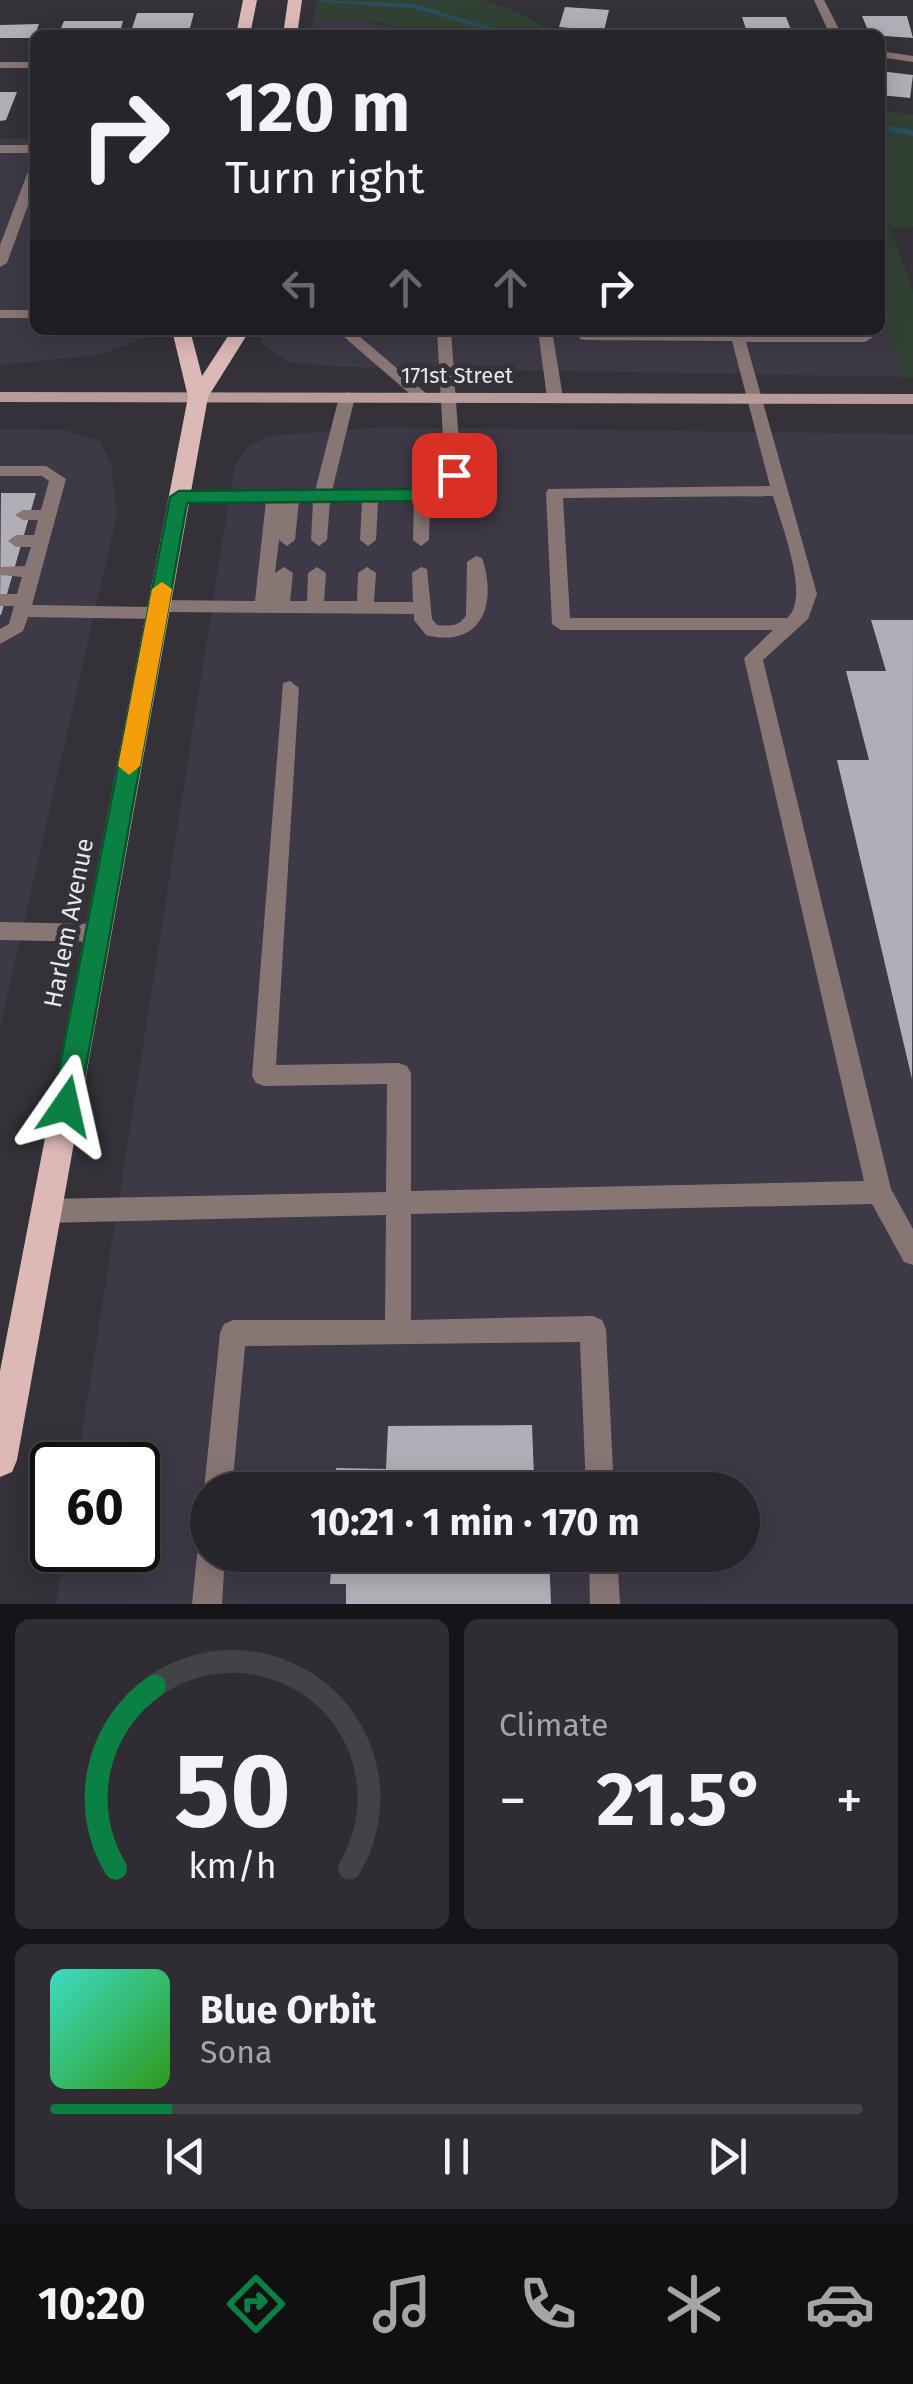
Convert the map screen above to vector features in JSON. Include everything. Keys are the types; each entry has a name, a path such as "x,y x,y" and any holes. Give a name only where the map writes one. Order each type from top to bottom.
{"main road":[{"path":"244,30 250,0"},
{"path":"291,30 294,2"},
{"name":"Harlem Avenue","path":"182,335 198,397"},
{"name":"Harlem Avenue","path":"0,1460 198,397 237,335"}],"street":[{"path":"819,0 834,30"},
{"path":"885,55 913,59"},
{"path":"0,65 30,65"},
{"path":"0,148 30,148"},
{"path":"0,263 30,182"},
{"path":"0,314 30,314"},
{"path":"349,335 422,397"},
{"path":"445,335 452,397 454,475 474,491 474,501"},
{"path":"546,335 555,398"},
{"path":"585,335 865,338 864,335"},
{"path":"738,338 808,594 802,616 754,658 879,1192 913,1254"},
{"name":"171st Street","path":"0,397 913,399"},
{"path":"319,540 322,496 347,397"},
{"path":"0,471 46,471 58,479 17,627 0,638"},
{"path":"179,497 422,495 454,475"},
{"path":"780,491 554,493 562,624 792,624"},
{"path":"422,495 422,540"},
{"path":"283,496 287,540"},
{"path":"272,607 283,496"},
{"path":"368,540 370,496"},
{"path":"24,515 49,514"},
{"path":"16,541 42,541"},
{"path":"421,573 422,608 432,631 450,634 469,627 477,616 476,562"},
{"path":"5,571 32,572"},
{"path":"272,607 284,573"},
{"path":"315,608 317,573"},
{"path":"366,608 367,573"},
{"path":"0,600 23,606 158,610 422,608"},
{"path":"290,688 264,1076 399,1073 398,1333"},
{"path":"0,931 98,932"},
{"path":"46,1211 879,1192"},
{"path":"220,1472 233,1333 593,1329 599,1472"},
{"path":"206,1604 210,1572"},
{"path":"604,1572 605,1604"}],"shaded area":[{"path":"314,19 362,21 401,30 312,30"},
{"path":"0,139 30,139 30,335 147,335 98,355 0,365"},
{"path":"885,324 904,377 346,367 291,363 262,344 261,335 885,335"},
{"path":"384,427 913,434 913,1604 56,1604 61,1572 160,1572 160,1442 81,1442 234,468 246,449 267,436"},
{"path":"0,429 65,430 100,441 111,464 117,514 0,1028"}],"green space":[{"path":"317,0 482,0 516,11 549,30 400,30 375,22 314,19"},
{"path":"885,111 913,115 913,227 890,228 913,290 913,377 904,377 885,324"}],"building":[{"path":"565,7 609,10 604,30 559,27"},
{"path":"137,13 194,13 190,28 132,30"},
{"path":"862,16 907,16 913,38 885,36 885,30 868,30"},
{"path":"742,17 786,17 791,30 746,30"},
{"path":"64,21 123,21 120,30 60,30"},
{"path":"39,24 37,30 30,30 30,38 0,38 0,25"},
{"path":"885,72 913,75 910,98 885,96"},
{"path":"0,92 17,92 6,120 0,121"},
{"path":"1,493 36,493 0,615"},
{"path":"871,620 913,620 912,1079 837,760 869,760 846,671 886,671"},
{"path":"532,1425 534,1472 336,1472 336,1468 386,1469 388,1426"},
{"path":"331,1572 550,1572 551,1604 346,1604 346,1584 330,1584"}],"waterway":[{"path":"324,0 415,6 495,30"},
{"path":"885,128 913,133"}],"slow traffic":[{"path":"129,766 162,589"}],"route":[{"path":"66,1106 179,497 422,495 454,475"}]}
